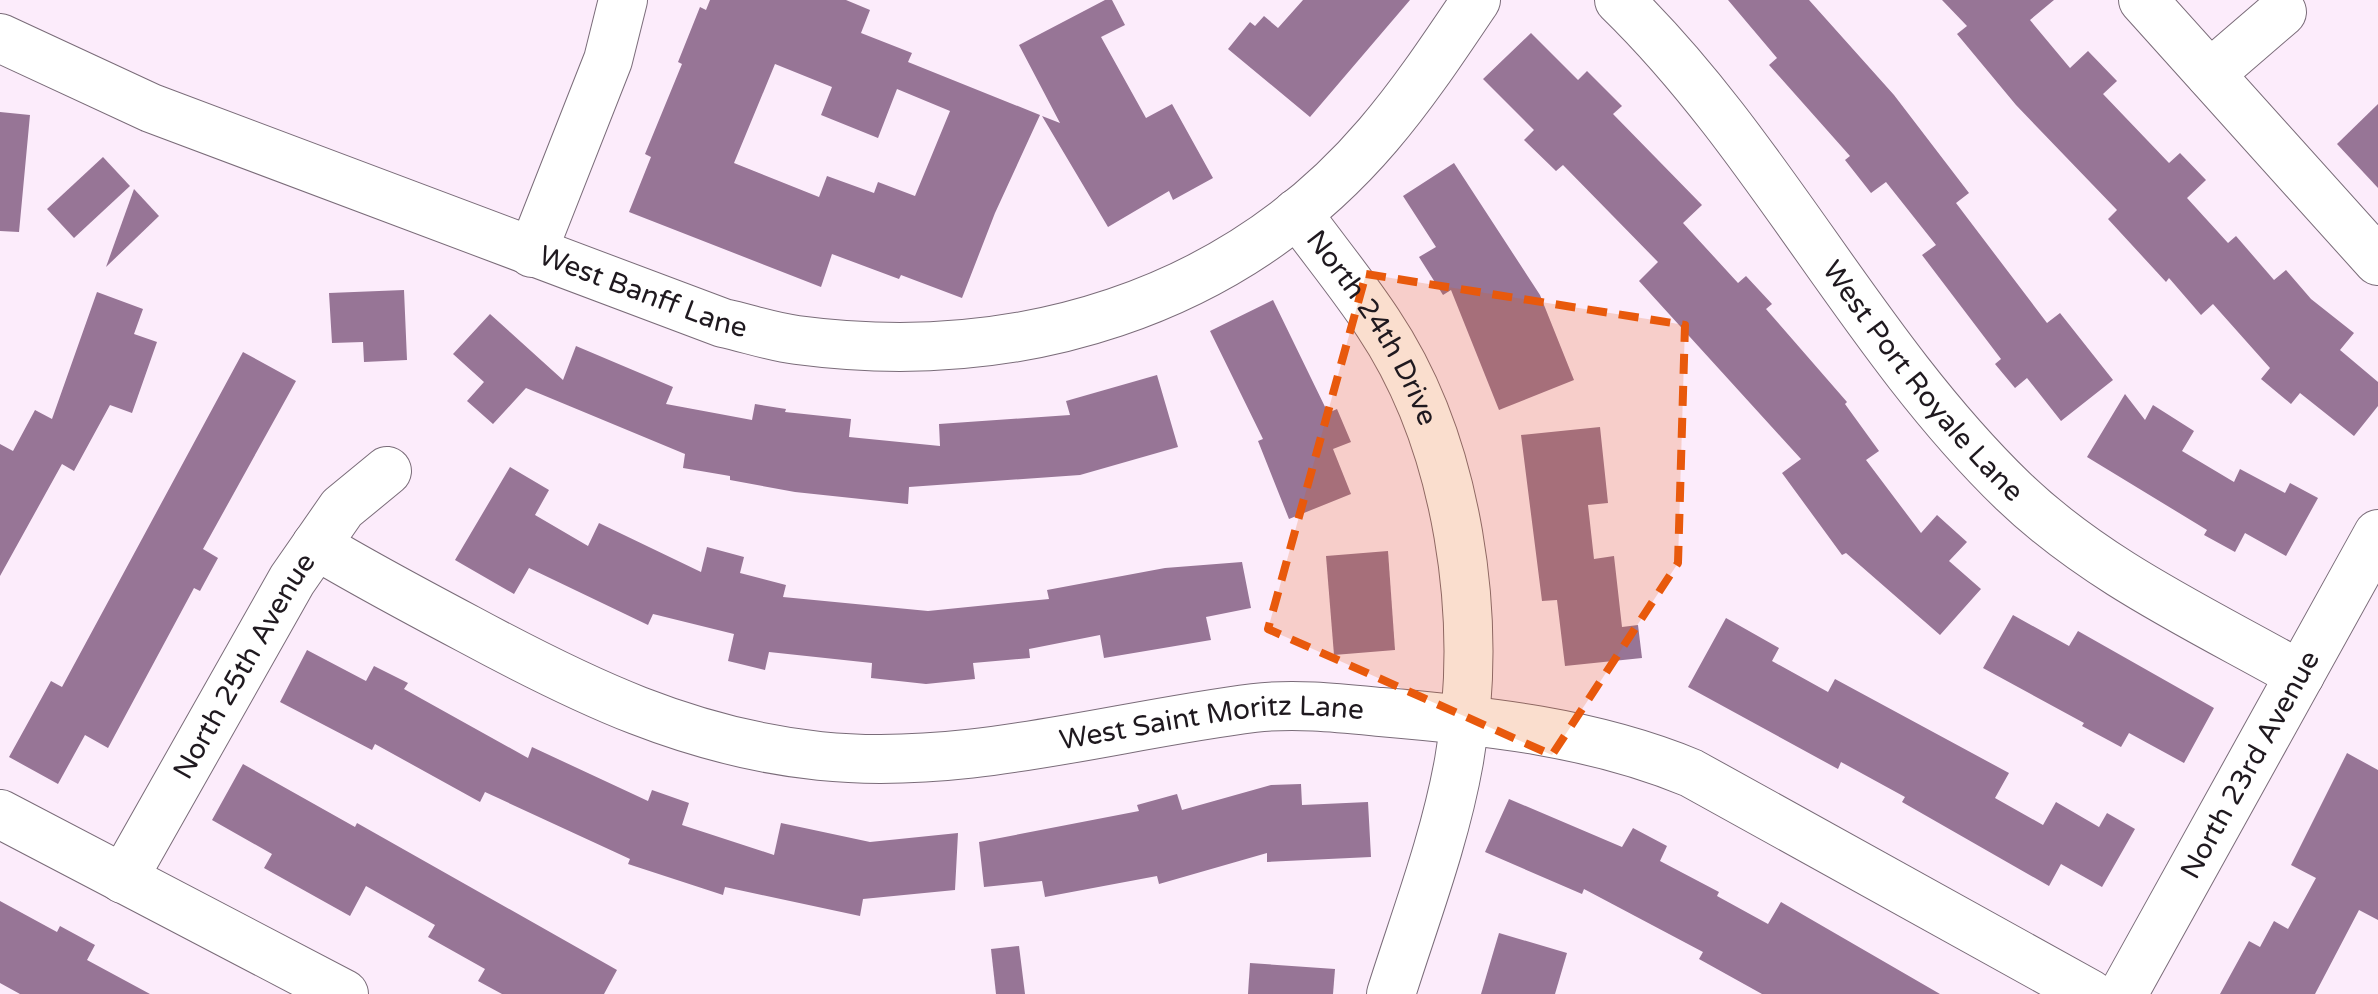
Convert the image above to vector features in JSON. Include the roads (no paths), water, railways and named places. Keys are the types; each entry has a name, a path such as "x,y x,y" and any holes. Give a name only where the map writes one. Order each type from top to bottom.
{"street":[{"path":"532,253 608,60 622,0"},
{"name":"North 24th Drive","path":"1392,994 1454,782 1464,721 1468,654 1464,569 1445,471 1412,384 1379,324 1297,213 1377,136 1476,0"},
{"name":"West Port Royale Lane","path":"1619,0 1664,44 1913,376 1968,444 2014,492 2058,531 2120,574 2300,675"},
{"path":"2143,0 2378,261"},
{"path":"2210,74 2282,12"},
{"name":"West Banff Lane","path":"0,38 150,108 723,322 793,340 928,348 1053,330 1132,308 1188,285 1297,213"},
{"name":"North 25th Avenue","path":"123,879 292,580 342,508 387,471"},
{"name":"North 23rd Avenue","path":"2123,994 2378,534"},
{"name":"West Saint Moritz Lane","path":"316,546 558,678 619,706 753,744 819,756 869,759 1002,750 1258,707 1323,707 1464,721 1570,735 1643,753 1691,772 2090,994"},
{"path":"0,814 344,994"}]}
